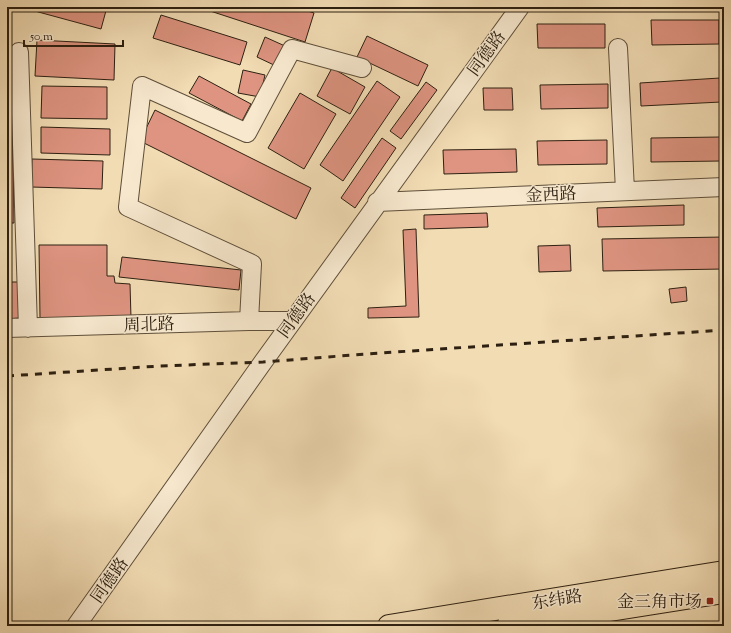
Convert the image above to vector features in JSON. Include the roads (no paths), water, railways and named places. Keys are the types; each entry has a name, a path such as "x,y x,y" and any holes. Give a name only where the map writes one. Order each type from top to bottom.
{"main road":[{"name":"东纬路","path":"389,626 724,572"},
{"name":"东纬路","path":"508,626 724,592"}],"street":[{"name":"同德路","path":"76,626 377,202 520,7"},
{"path":"618,48 625,191"},
{"path":"249,321 252,264 128,207 142,86 247,133 292,49 362,68"},
{"path":"19,52 28,328"},
{"name":"金西路","path":"377,202 724,187"},
{"name":"周北路","path":"7,328 249,321 291,322"}],"railway":[{"path":"7,376 160,366 263,362 724,330"}],"place":[{"name":"金三角市场","path":"710,601"}]}
